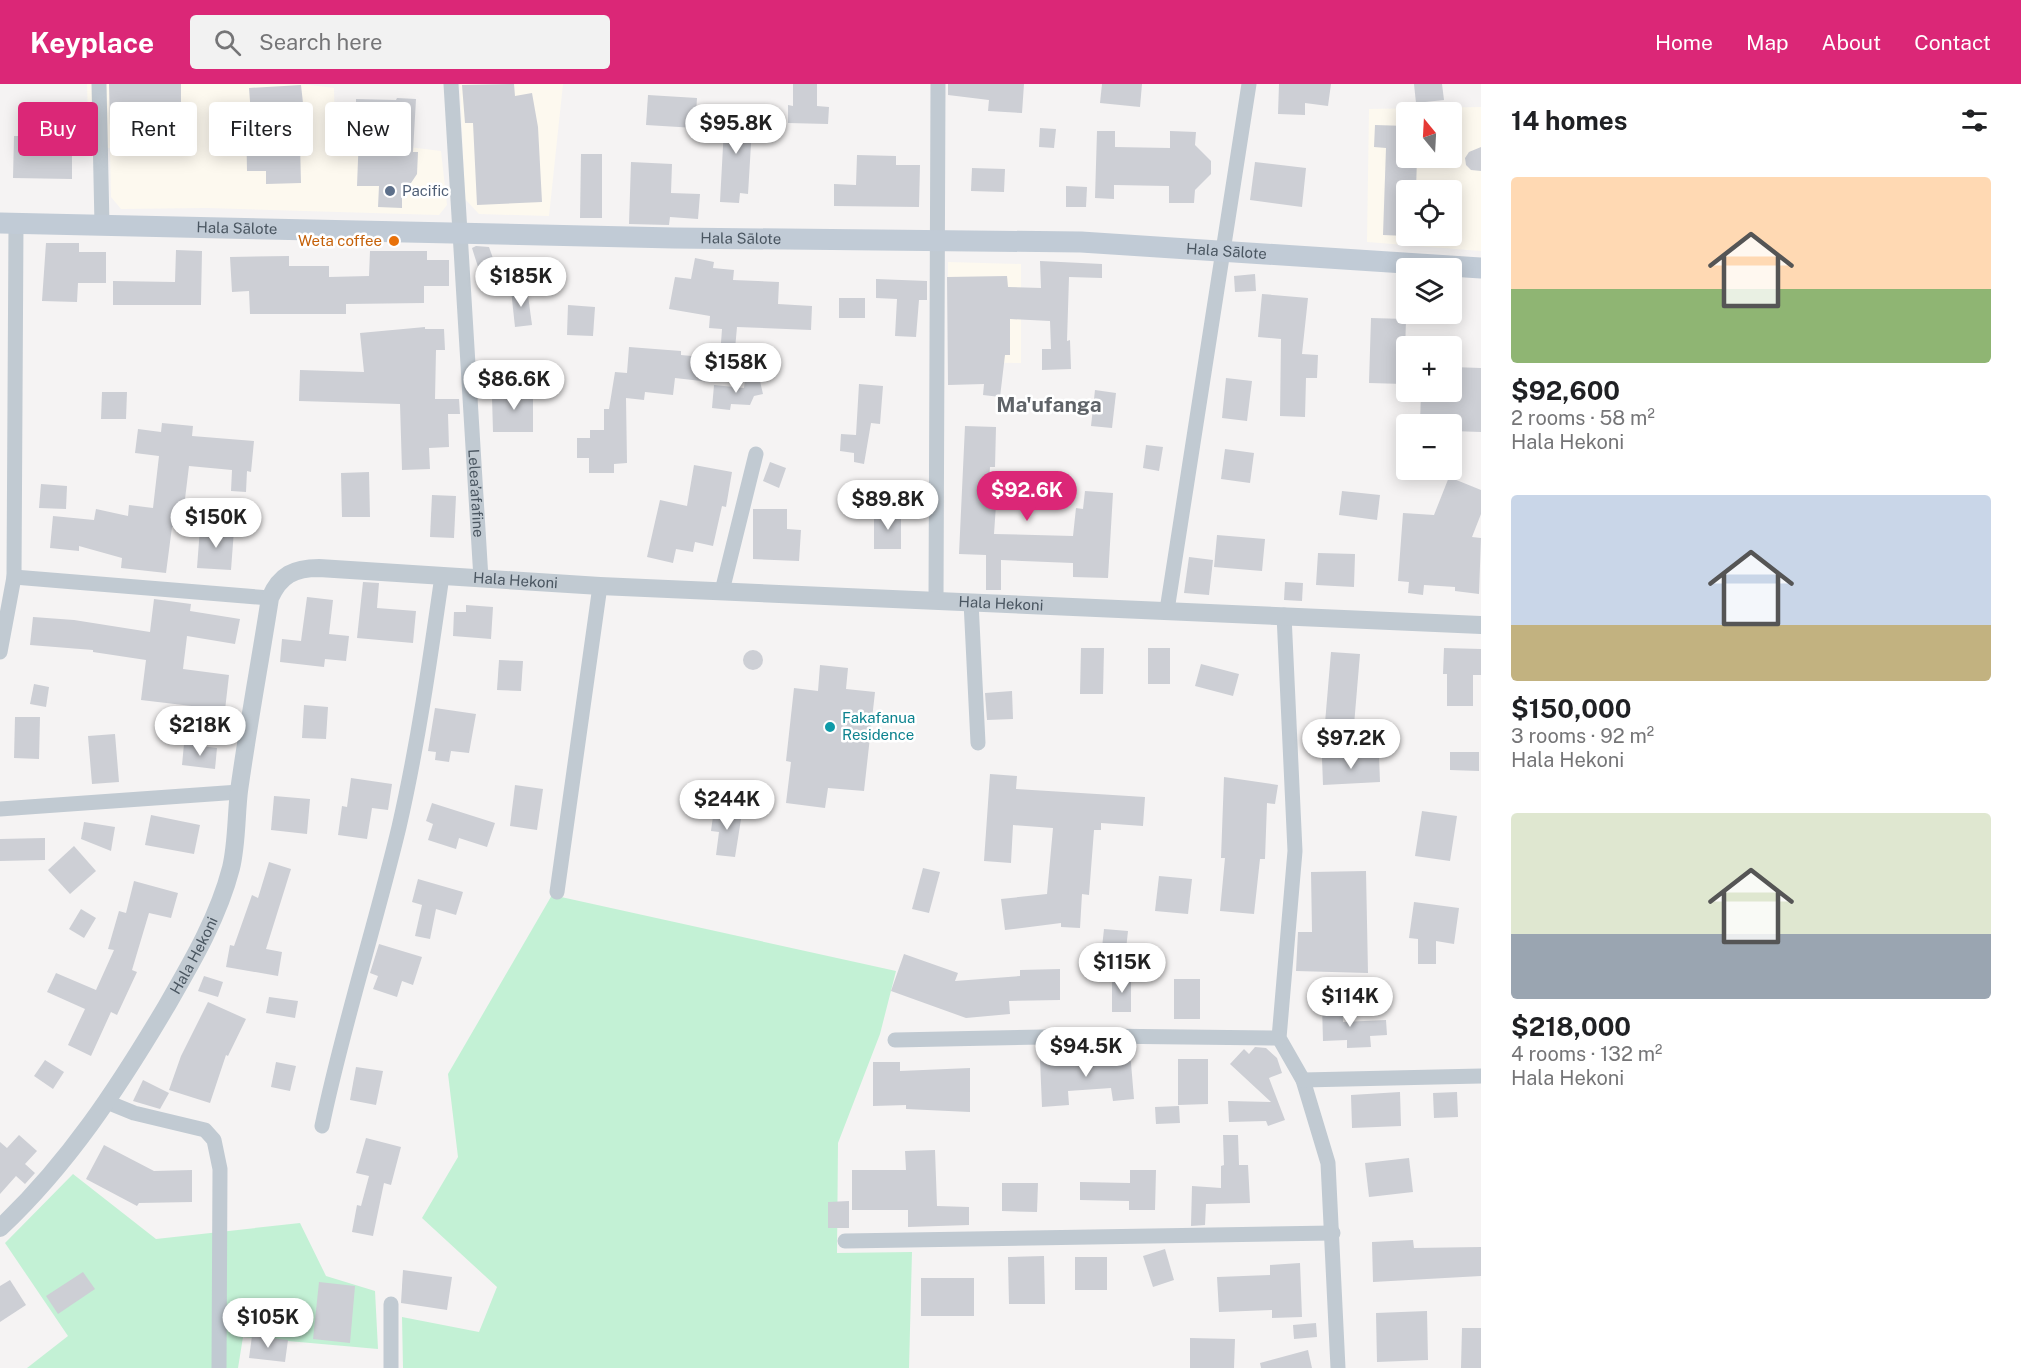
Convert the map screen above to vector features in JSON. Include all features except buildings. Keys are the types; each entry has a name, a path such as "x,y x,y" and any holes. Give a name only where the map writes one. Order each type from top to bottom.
{"main road":[{"name":"Hala Sālote","path":"8,224 1081,242 1481,268"}],"street":[{"path":"99,84 102,225"},
{"name":"Lelea’afafine","path":"451,84 481,579"},
{"path":"936,600 938,84"},
{"path":"1167,610 1249,84"},
{"path":"0,652 14,577 8,224"},
{"path":"722,591 756,454"},
{"name":"Hala Hekoni","path":"0,1228 27,1203 83,1137 107,1102 192,961 217,913 231,866 239,792 270,598 276,584 287,573 303,568 600,586 1481,625"},
{"path":"322,1126 338,1048 398,829 417,747 442,576"},
{"path":"14,577 270,598"},
{"path":"557,892 600,586"},
{"path":"970,602 978,742"},
{"path":"1284,615 1295,851 1279,1038 1303,1080 1328,1163 1338,1368"},
{"path":"0,809 239,792"},
{"path":"895,1040 1098,1036 1279,1038"},
{"path":"1303,1080 1481,1076"},
{"path":"107,1102 134,1113 205,1130 214,1140 220,1168 219,1368"},
{"path":"845,1241 1333,1233"},
{"path":"391,1304 391,1368"}],"shaded area":[{"path":"87,84 302,84 334,88 334,102 325,102 325,156 411,156 411,147 441,151 447,205 439,215 207,208 121,209 111,197 110,156 197,156 197,102 110,102 110,148 98,149 98,102 88,102"},
{"path":"460,84 563,84 549,216 479,214 465,199"},
{"path":"1462,107 1481,107 1481,251 1418,246 1462,246 1462,180 1396,180 1396,244 1367,242 1369,109 1396,109 1396,168 1462,168"},
{"path":"948,262 1021,264 1021,363 948,362"}],"green space":[{"path":"552,895 896,971 880,1034 838,1143 837,1253 912,1252 909,1368 403,1368 402,1317 479,1332 497,1287 422,1218 458,1157 448,1074"},
{"path":"73,1174 156,1239 300,1223 326,1276 375,1291 378,1349 243,1337 238,1368 27,1368 68,1336 5,1243"}],"place":[{"name":"Pacific","path":"390,191"},
{"name":"Weta coffee","path":"394,241"},
{"name":"Fakafanua Residence","path":"830,727"}],"district":[{"name":"Ma'ufanga","path":"1049,405"}]}
